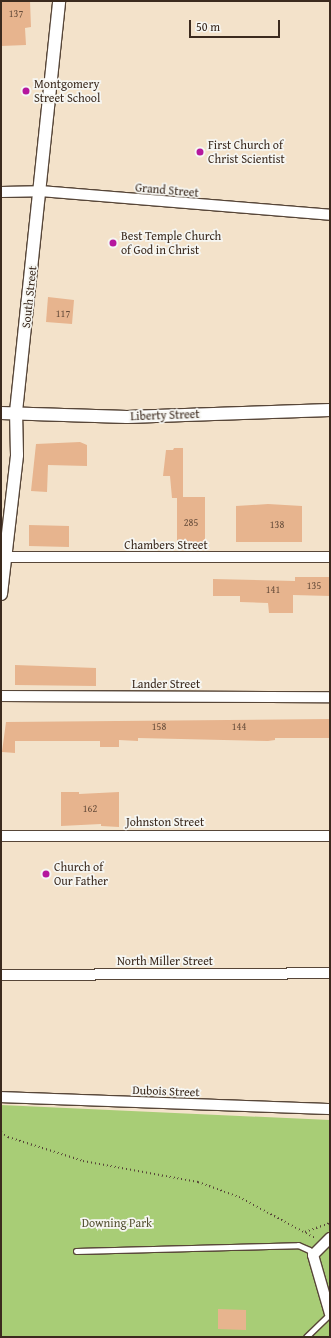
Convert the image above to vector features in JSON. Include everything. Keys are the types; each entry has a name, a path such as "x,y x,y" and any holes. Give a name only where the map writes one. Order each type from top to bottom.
{"street":[{"name":"South Street","path":"1,594 3,557 17,455 16,412 59,1"},
{"name":"Grand Street","path":"1,192 40,191 330,215"},
{"name":"Liberty Street","path":"1,413 16,412 127,417 330,410"},
{"name":"Chambers Street","path":"3,557 330,557"},
{"name":"Lander Street","path":"1,696 330,697"},
{"name":"Johnston Street","path":"1,836 330,836"},
{"name":"North Miller Street","path":"1,975 330,974"},
{"name":"Dubois Street","path":"1,1096 330,1109"},
{"path":"327,1241 313,1255 330,1314"}],"lane":[{"path":"76,1251 298,1245 309,1250 313,1255"},
{"path":"306,1337 330,1314"}],"path":[{"path":"1,1132 8,1137 83,1161 198,1182 239,1197 304,1232 327,1241"},
{"path":"304,1232 330,1223"}],"green space":[{"name":"Downing Park","path":"1,1105 330,1120 330,1337 1,1337"}],"building":[{"path":"1,1 30,1 31,27 25,28 26,45 1,46"},
{"path":"48,297 74,300 72,324 46,322"},
{"path":"80,442 87,445 87,466 48,465 47,492 31,491 36,444"},
{"path":"174,448 183,448 183,497 205,497 205,549 177,549 177,498 172,498 170,476 163,476 166,450 173,450"},
{"path":"268,504 302,506 302,542 236,542 236,506"},
{"path":"29,525 69,526 69,547 29,546"},
{"path":"295,577 330,577 330,596 293,595 293,613 269,613 268,603 240,602 240,596 213,596 213,579 295,581"},
{"path":"15,665 96,668 96,686 15,685"},
{"path":"330,719 330,738 275,738 275,740 268,741 138,738 138,741 119,740 119,747 100,747 100,741 15,741 15,753 2,752 6,722"},
{"path":"61,792 79,792 79,794 119,792 119,827 101,826 101,824 61,826"},
{"path":"218,1309 246,1310 246,1330 218,1329"}],"place":[{"name":"Montgomery Street School","path":"26,91"},
{"name":"First Church of Christ Scientist","path":"200,152"},
{"name":"Best Temple Church of God in Christ","path":"113,243"},
{"name":"Church of Our Father","path":"46,874"}]}
